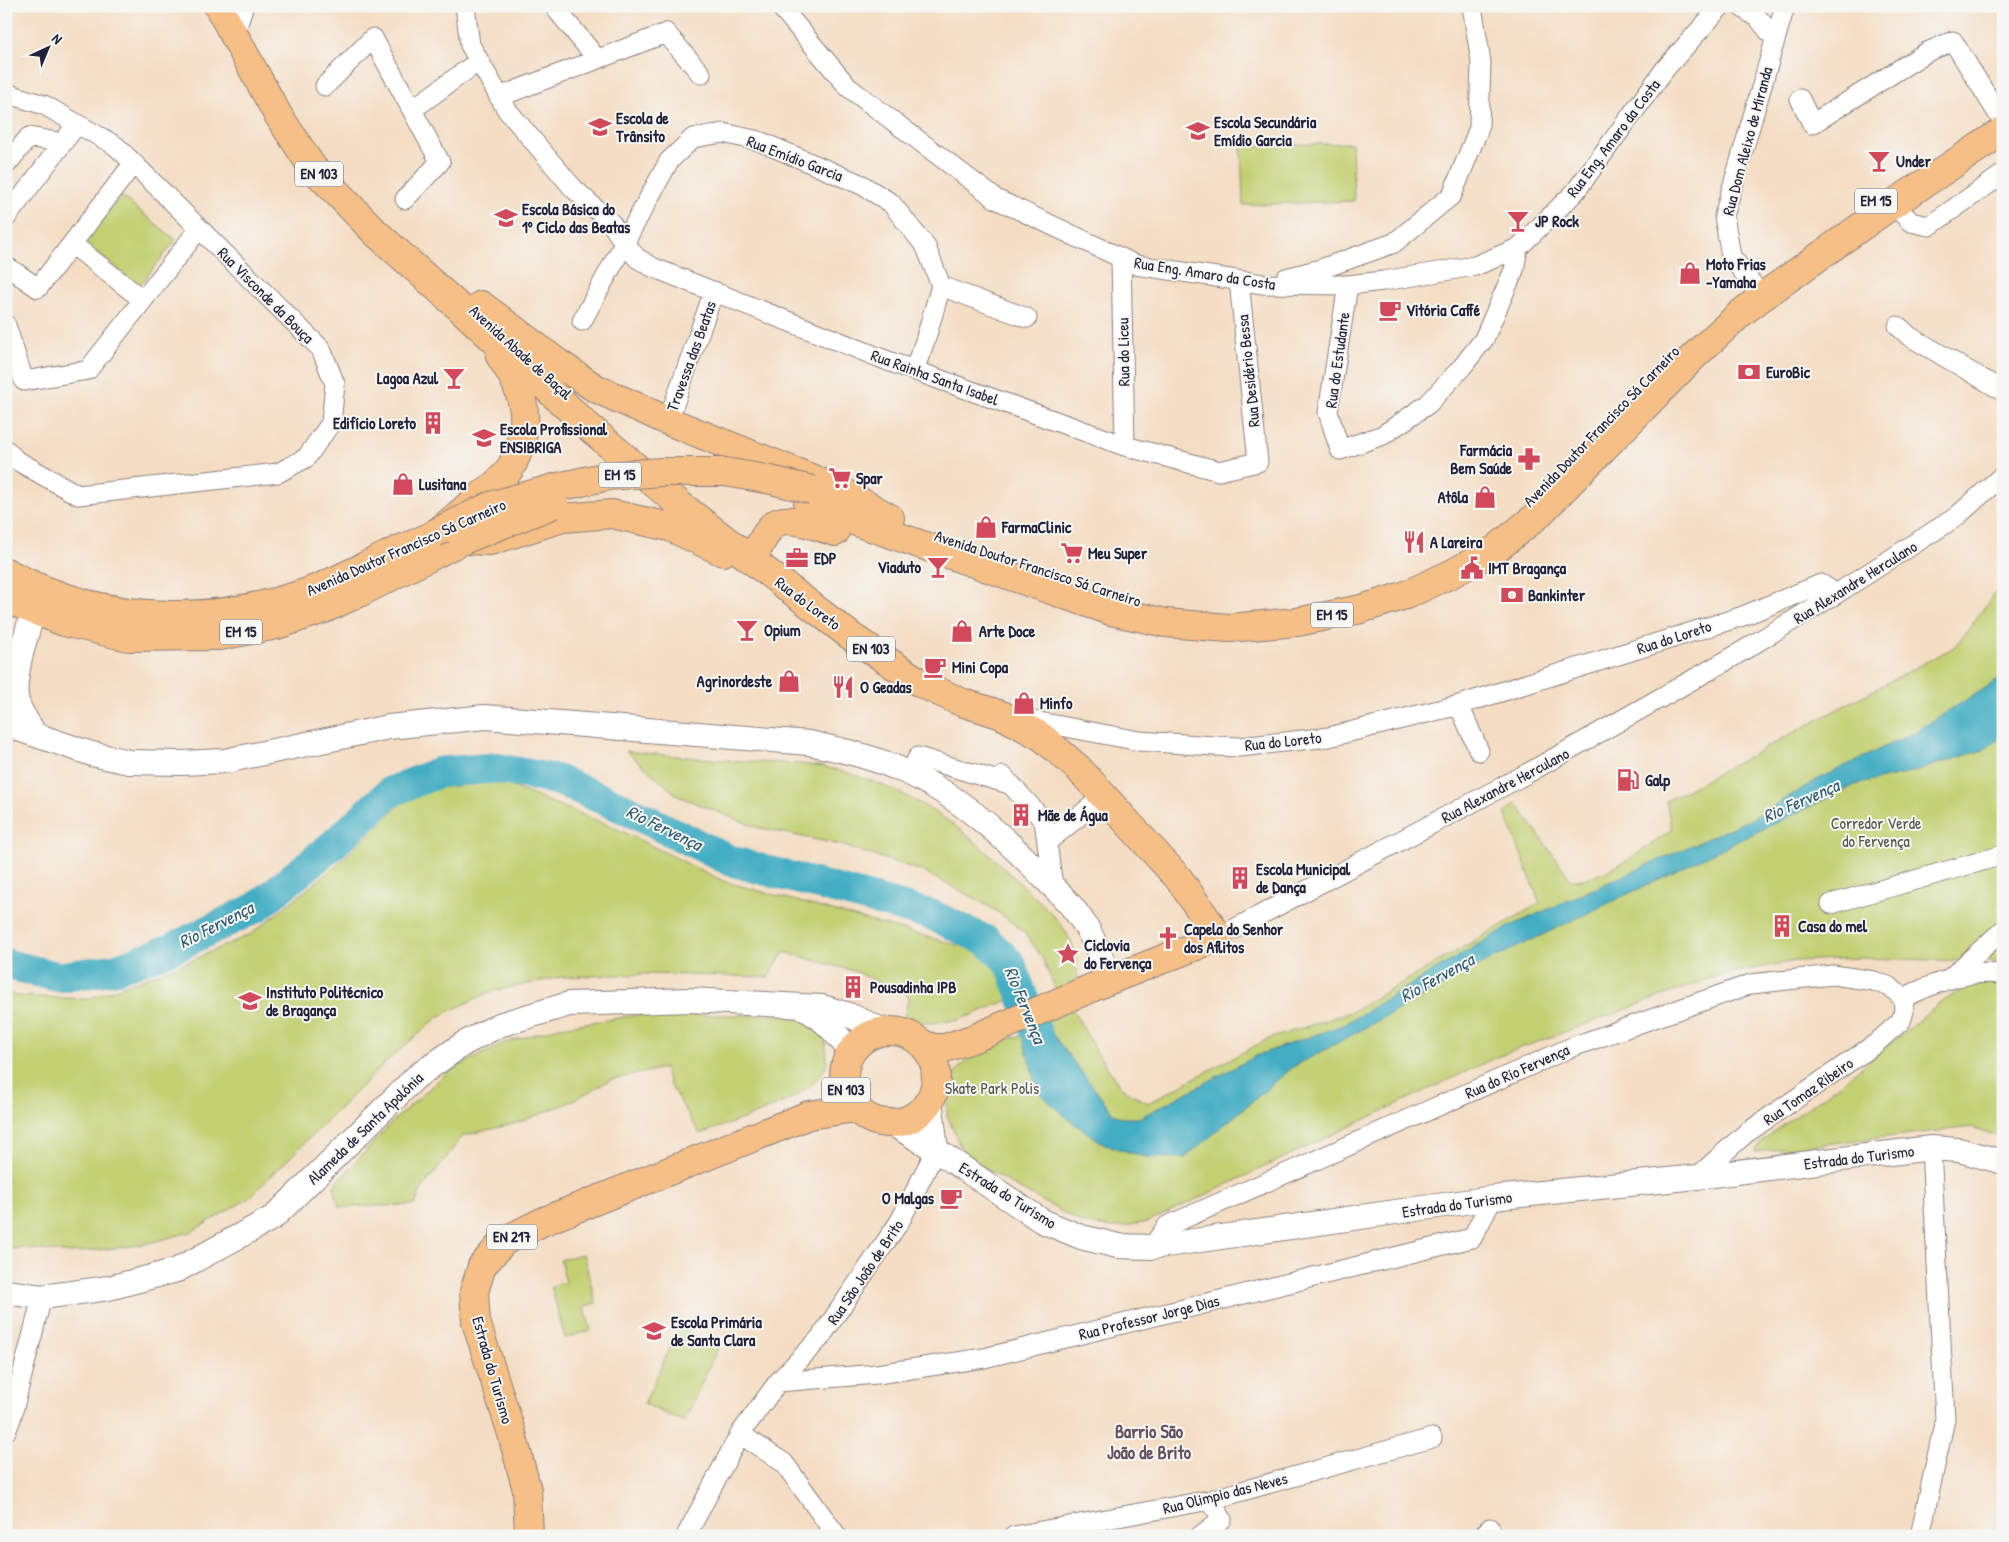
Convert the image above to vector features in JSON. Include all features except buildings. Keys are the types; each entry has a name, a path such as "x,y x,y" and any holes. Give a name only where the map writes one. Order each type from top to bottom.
{"main road":[{"name":"Avenida Abade de Baçal","path":"230,10 286,112 321,163 383,226 597,420 688,498 752,560"},
{"name":"Avenida Abade de Baçal","path":"230,10 278,115 313,168 376,233 462,309 590,428 680,505 752,560"},
{"name":"Avenida Doutor Francisco Sá Carneiro","path":"12,584 34,611 64,622 128,637 220,636 277,625 324,609 356,595 463,540 554,504 616,492 658,488 742,492 810,498 890,518 1029,568 1114,596 1170,609 1232,614 1300,608 1358,595 1401,581 1455,557 1498,528 1532,502 1680,344 2002,122"},
{"name":"Avenida Doutor Francisco Sá Carneiro","path":"12,584 113,609 139,613 170,615 239,610 303,593 335,580 490,506 558,487 608,476 661,472 725,472 771,480 910,541 1111,611 1166,623 1229,628 1297,622 1362,609 1406,594 1453,573 1496,549 1538,516 1757,290 1893,204 2002,122"},
{"path":"433,272 595,388 668,421 838,489 890,518"},
{"path":"435,533 497,483 511,466 520,444 525,422 522,397 514,377 496,350 462,309"},
{"path":"463,540 490,541 563,518 612,514 670,527 736,558 752,560 773,525 787,520 818,526 878,547 910,541"},
{"name":"Rua do Loreto","path":"752,560 852,637 922,684 961,702 1002,715"},
{"name":"EN 103","path":"1002,715 1042,738 1060,751 1078,768 1179,879 1219,937"},
{"name":"Rua Alexandre Herculano","path":"922,1044 945,1048 975,1038 1110,980 1219,937"},
{"path":"847,1065 859,1042 871,1035 884,1031 904,1034 922,1044 931,1056 935,1070 933,1092 920,1111 907,1120 891,1123"},
{"name":"Rua Alexandre Herculano","path":"933,1092 938,1068 949,1056 975,1038"},
{"name":"EN 103","path":"847,1065 849,1098 856,1108 866,1116 878,1121 891,1123"},
{"name":"Estrada do Turismo","path":"809,1114 832,1094 847,1065"},
{"name":"Estrada do Turismo","path":"529,1536 527,1490 512,1434 476,1322 474,1292 482,1266 504,1241 542,1222 809,1114 856,1108"}],"street":[{"name":"Rua Rainha Santa Isabel","path":"465,6 470,45 507,110 573,188 611,223 637,258 652,267 914,370 1125,446 1219,471 1258,462"},
{"path":"1263,284 1321,269 1394,243 1452,195 1479,128 1481,62 1472,6"},
{"path":"1718,9 1735,6"},
{"path":"1740,6 1758,18 1775,38"},
{"name":"Rua Dom Aleixo de Miranda","path":"1757,290 1731,256 1724,216 1785,6"},
{"name":"Rua Eng. Amaro da Costa","path":"784,7 848,87 996,199 1136,265 1263,284 1348,285 1476,266 1518,248 1575,192 1666,69 1718,9"},
{"path":"557,10 597,59"},
{"path":"499,97 666,32 701,74"},
{"path":"325,86 374,38 440,162 405,199"},
{"path":"1800,99 1812,124 1927,52 1952,41 2002,122"},
{"path":"413,109 479,60"},
{"name":"Rua Visconde da Bouça","path":"6,92 44,105 116,146 321,349 335,384 331,423 306,458 278,473 78,495 16,460 6,450"},
{"path":"6,218 77,124"},
{"name":"Rua Emídio Garcia","path":"582,321 669,160 693,138 722,133 768,145 862,184 891,203 926,246 941,286"},
{"path":"6,166 29,137 63,143"},
{"path":"6,266 38,288 134,164"},
{"path":"1893,204 1911,222 1929,226 2003,174"},
{"path":"6,326 24,381 88,370 199,229"},
{"path":"72,244 143,300"},
{"name":"Rua do Estudante","path":"1348,285 1328,412 1340,450 1383,435 1428,404 1462,367 1484,339 1514,270 1518,248"},
{"name":"Rua do Liceu","path":"1121,258 1125,446"},
{"name":"Rua Desidério Bessa","path":"1239,281 1258,462"},
{"path":"914,370 925,341 941,286 1027,318"},
{"name":"Travessa das Beatas","path":"668,421 714,291"},
{"path":"1898,326 1909,336 2003,391"},
{"name":"Rua Alexandre Herculano","path":"1219,937 1528,773 1731,658 1836,594 1956,517 2003,475"},
{"name":"Rua do Loreto","path":"1002,715 1139,741 1240,747 1329,737 1459,705 1743,616 1821,584 1836,594"},
{"path":"34,611 16,679 16,698 22,714 36,736"},
{"path":"26,639 50,626 64,622"},
{"path":"1459,705 1479,751"},
{"path":"6,712 21,730 92,754 129,762 181,763 225,761 389,727 485,717 809,743 872,758 941,790 996,832 1053,886 1084,922 1110,980"},
{"path":"910,774 918,757 1008,781 1044,821 1053,886"},
{"path":"1046,842 1104,796"},
{"path":"1831,904 2003,854"},
{"path":"1948,980 2003,930"},
{"path":"1903,998 1948,980 1989,972 2003,975"},
{"name":"Rua do Rio Fervença","path":"1152,1247 1167,1226 1335,1151 1572,1047 1751,984 1834,975 1874,981 1890,987 1903,998"},
{"name":"Rua Tomaz Ribeiro","path":"1697,1177 1745,1134 1876,1044 1901,1021 1904,1011 1903,998"},
{"name":"Alameda de Santa Apolónia","path":"6,1292 42,1297 110,1288 177,1270 274,1217 416,1077 463,1044 499,1025 570,1004 690,1000 822,1007 849,1015 884,1031"},
{"path":"796,1006 817,1015 836,1032 847,1065"},
{"path":"933,1092 936,1150"},
{"name":"Estrada do Turismo","path":"891,1123 936,1150 1042,1221 1081,1237 1118,1246 1152,1247 1493,1198 1697,1177 1931,1148 1959,1150 2003,1162"},
{"path":"1920,1536 1946,1419 1931,1148"},
{"name":"Rua São João de Brito","path":"686,1536 740,1434 778,1382 820,1338 863,1276 900,1222 936,1150"},
{"name":"Rua Professor Jorge Dias","path":"778,1382 877,1374 984,1358 1472,1238 1493,1198"},
{"path":"6,1431 12,1419 42,1297"},
{"path":"740,1434 784,1463 837,1536"},
{"name":"Rua Olimpio das Neves","path":"1014,1536 1210,1500 1432,1438"},
{"path":"1200,1536 1222,1519 1210,1500"}],"green space":[{"path":"1352,143 1354,201 1243,205 1241,146"},
{"path":"121,196 176,240 139,286 84,242"},
{"name":"Corredor Verde do Fervença","path":"2003,582 2003,962 1860,958 1795,961 1719,975 1499,1056 1148,1222 1113,1228 1082,1223 1011,1184 984,1167 961,1149 947,1115 947,1090 956,1071 971,1057 1013,1037 1022,1036 1044,1023 1073,1010 1096,1051 1121,1088 1148,1103 1266,1040 1353,1011 1540,903 1505,813 1516,803 1571,880 1584,879 1611,869 1672,830 1666,801 1956,646"},
{"path":"626,751 823,767 852,774 889,788 925,806 973,840 1054,916 1069,938 1075,951 1077,979 1056,990 1041,956 1024,932 998,912 922,871 841,845 756,827 678,796"},
{"name":"Instituto Politécnico de Bragança","path":"500,782 611,826 723,881 979,951 999,971 1009,1000 959,1020 929,1023 904,1019 909,996 854,971 784,952 768,977 648,974 561,977 489,992 438,1017 385,1063 249,1198 191,1232 141,1245 72,1253 25,1248 6,1249 6,992 15,996 88,999 181,965 251,934 335,867 415,790"},
{"path":"2003,966 2003,1138 1972,1127 1755,1152 1763,1140 1848,1078 1944,1000"},
{"path":"638,1015 779,1015 805,1020 825,1039 827,1062 821,1075 809,1087 792,1098 752,1116 700,1134 670,1085 664,1068 610,1080 570,1102 520,1122 463,1136 421,1190 415,1205 339,1207 334,1186 392,1122 449,1071 504,1043 560,1027"},
{"path":"583,1254 596,1303 584,1306 591,1330 565,1338 551,1286 566,1282 560,1260"},
{"path":"679,1328 718,1347 684,1422 644,1404"}],"water":[{"path":"2003,677 2003,736 1983,750 1905,774 1855,785 1486,962 1293,1067 1185,1158 1145,1157 1105,1145 1072,1122 1038,1092 1022,1036 1044,1023 1113,1113 1122,1118 1139,1118 1258,1055 1343,1025 1506,928 1753,818 1818,779 1913,733"}],"waterway":[{"name":"Rio Fervença","path":"6,964 59,977 116,969 171,949 257,907 335,843 390,792 440,772 495,768 558,780 623,808 731,861 932,915 987,941 1010,963 1040,1042"}],"place":[{"name":"Escola de Trânsito","path":"600,127"},
{"name":"Escola Secundária Emídio Garcia","path":"1198,131"},
{"name":"Under","path":"1879,161"},
{"name":"Escola Básica do 1º Ciclo das Beatas","path":"506,218"},
{"name":"JP Rock","path":"1518,221"},
{"name":"Moto Frias -Yamaha","path":"1690,273"},
{"name":"Vitória Caffé","path":"1390,310"},
{"name":"EuroBic","path":"1749,372"},
{"name":"Lagoa Azul","path":"454,378"},
{"name":"Edifício Loreto","path":"433,423"},
{"name":"Escola Profissional ENSIBRIGA","path":"484,438"},
{"name":"Farmácia Bem Saúde","path":"1529,459"},
{"name":"Spar","path":"840,478"},
{"name":"Lusitana","path":"403,484"},
{"name":"Atôla","path":"1485,497"},
{"name":"FarmaClinic","path":"986,527"},
{"name":"A Lareira","path":"1414,542"},
{"name":"Meu Super","path":"1072,553"},
{"name":"EDP","path":"797,558"},
{"name":"Viaduto","path":"938,567"},
{"name":"IMT Bragança","path":"1472,568"},
{"name":"Bankinter","path":"1512,595"},
{"name":"Opium","path":"747,630"},
{"name":"Arte Doce","path":"962,631"},
{"name":"Mini Copa","path":"935,667"},
{"name":"Agrinordeste","path":"789,681"},
{"name":"O Geadas","path":"843,687"},
{"name":"Minfo","path":"1024,703"},
{"name":"Galp","path":"1628,780"},
{"name":"Mãe de Água","path":"1021,815"},
{"name":"Escola Municipal de Dança","path":"1240,878"},
{"name":"Casa do mel","path":"1782,926"},
{"name":"Capela do Senhor dos Aflitos","path":"1168,938"},
{"name":"Ciclovia do Fervença","path":"1068,954"},
{"name":"Pousadinha IPB","path":"853,987"},
{"name":"Instituto Politécnico de Bragança","path":"250,1001"},
{"name":"O Malgas","path":"951,1198"},
{"name":"Escola Primária de Santa Clara","path":"654,1331"}],"district":[{"name":"Barrio São João de Brito","path":"1149,1442"}],"park label":[{"name":"Skate Park Polis","path":"992,1088"}]}
